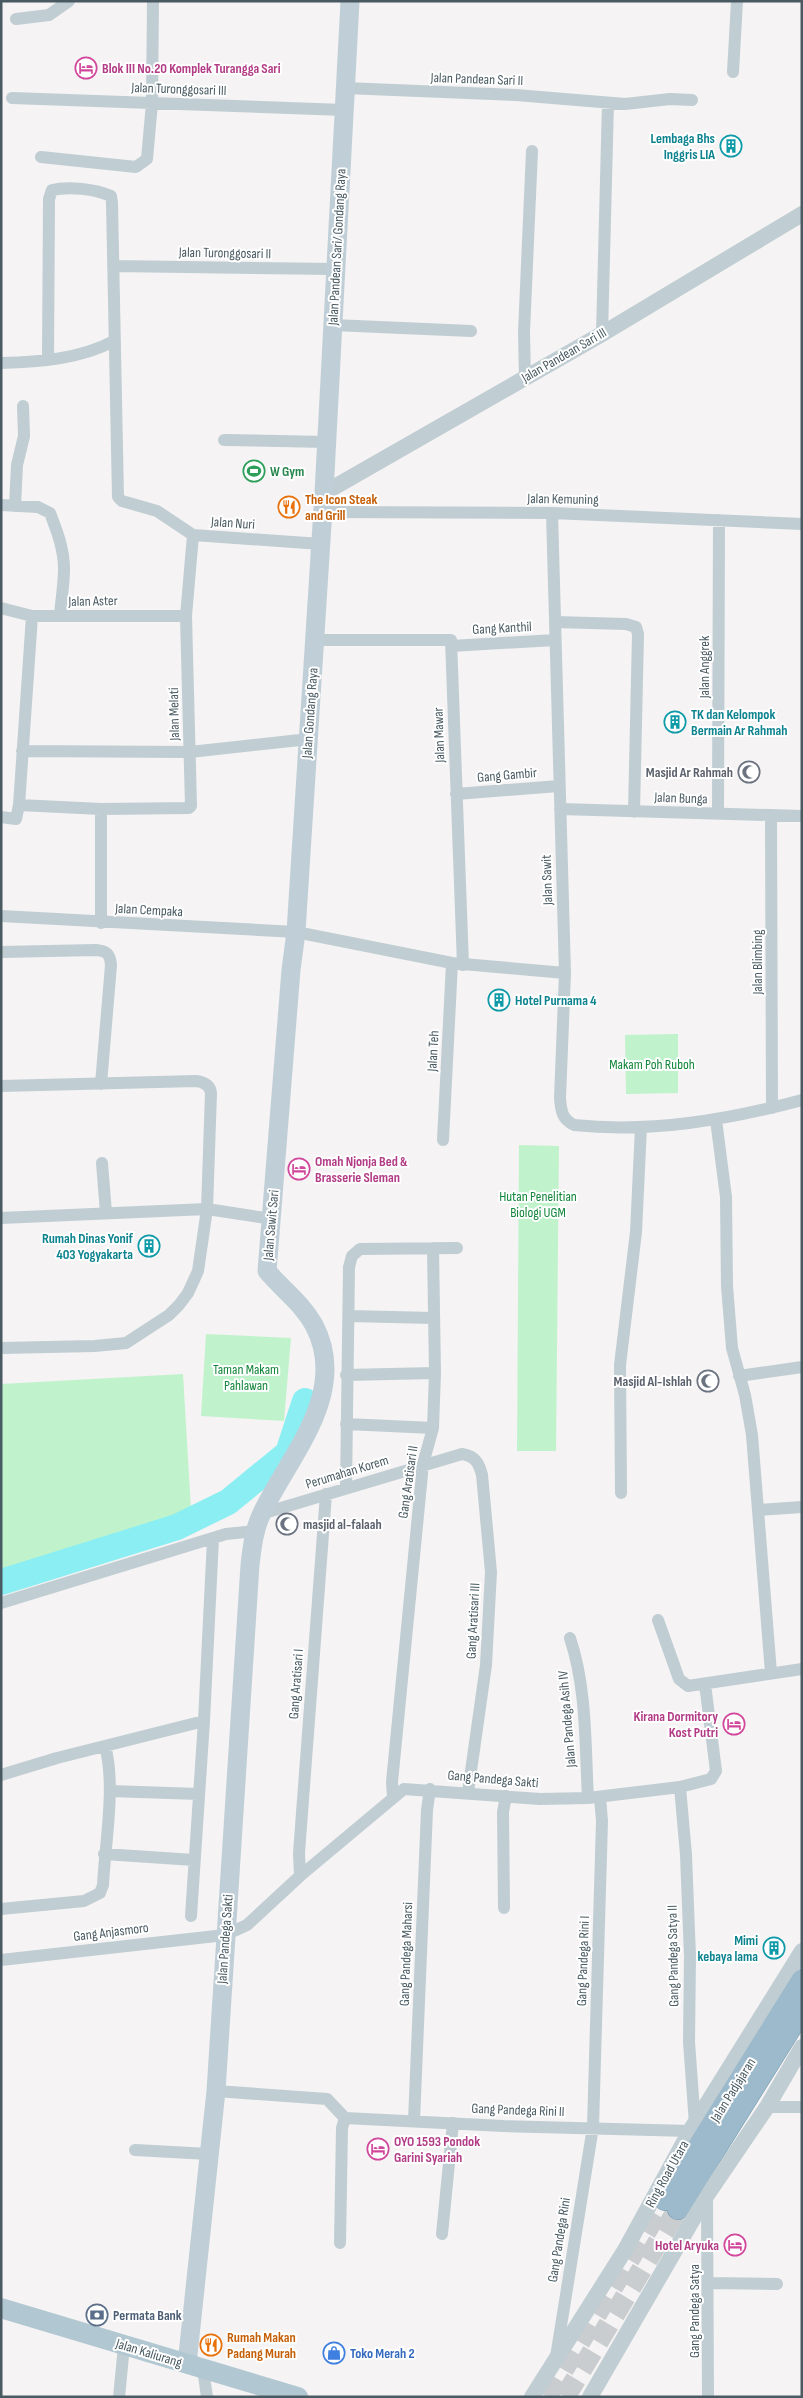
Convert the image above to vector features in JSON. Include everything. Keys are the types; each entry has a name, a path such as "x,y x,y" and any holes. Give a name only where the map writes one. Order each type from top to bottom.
{"highway":[{"name":"Jalan Padjajaran","path":"802,1980 671,2205 802,2010"}],"main road":[{"name":"Jalan Pandean Sari/ Gondang Raya","path":"324,493 350,1"},
{"name":"Jalan Gondang Raya","path":"296,932 324,493"},
{"name":"Jalan Sawit Sari","path":"259,1523 314,1421 319,1403 324,1368 322,1346 314,1326 304,1310 267,1271 291,970 296,932"},
{"name":"Jalan Pandega Sakti","path":"195,2367 216,2091 250,1565 259,1523"},
{"name":"Jalan Kaliurang","path":"1,2308 298,2397"}],"street":[{"path":"16,19 49,15 69,1"},
{"path":"41,157 130,166 143,164 150,152 153,1"},
{"path":"733,72 737,1"},
{"name":"Jalan Pandean Sari II","path":"345,88 516,95 608,103 692,100"},
{"name":"Jalan Turonggosari III","path":"12,98 344,110"},
{"path":"602,334 608,103"},
{"path":"525,378 524,332 532,151"},
{"path":"48,359 49,199 52,190 62,188 104,193 111,196 118,497 122,501 157,511 193,535"},
{"name":"Jalan Pandean Sari III","path":"324,493 602,334 802,214"},
{"name":"Jalan Turonggosari II","path":"113,266 336,269"},
{"path":"333,325 471,331"},
{"path":"1,363 48,359 93,352 114,341"},
{"path":"16,506 17,465 24,436 23,406"},
{"path":"224,440 327,442"},
{"path":"1,505 38,508 50,513 59,538 63,557 64,570 60,616"},
{"name":"Jalan Kemuning","path":"323,512 552,513 802,524"},
{"name":"Jalan Sawit","path":"552,513 565,973 560,1098 564,1117 574,1125 641,1127 716,1120 802,1100"},
{"name":"Jalan Anggrek","path":"718,814 720,520"},
{"name":"Jalan Nuri","path":"186,616 193,535 321,544"},
{"name":"Jalan Aster","path":"1,608 32,616 186,616"},
{"path":"1,817 16,819 19,805 32,616"},
{"name":"Jalan Melati","path":"186,616 190,752 308,740"},
{"path":"555,622 626,624 636,627 638,634 634,812"},
{"path":"315,640 451,640 451,646"},
{"name":"Gang Kanthil","path":"451,646 555,640"},
{"name":"Jalan Mawar","path":"451,646 456,794 458,964"},
{"path":"19,805 101,809 189,808 193,802 190,752 22,751"},
{"name":"Gang Gambir","path":"456,794 559,786"},
{"path":"101,809 101,923"},
{"name":"Jalan Bunga","path":"560,810 802,816"},
{"name":"Jalan Blimbing","path":"771,815 772,1108"},
{"name":"Jalan Cempaka","path":"1,916 101,923 296,932"},
{"path":"296,932 458,964 565,973"},
{"path":"1,952 96,950 106,952 109,955 111,965 101,1084"},
{"name":"Jalan Teh","path":"444,1140 458,964"},
{"path":"1,1086 196,1081 204,1082 210,1088 207,1210 198,1271 188,1293 170,1315 126,1343 95,1346 1,1348"},
{"path":"716,1120 726,1197 727,1286 732,1348 745,1395 752,1435 771,1673"},
{"path":"621,1493 620,1366 636,1232 641,1127"},
{"path":"102,1163 106,1213"},
{"path":"1,1218 207,1210 272,1219"},
{"name":"Gang Aratisari II","path":"393,1797 392,1782 423,1464 433,1428 435,1373 432,1248"},
{"path":"346,1488 346,1375 349,1267 352,1256 360,1249 457,1248"},
{"path":"349,1316 433,1318"},
{"path":"739,1376 802,1367"},
{"path":"346,1375 435,1373"},
{"path":"346,1424 433,1428"},
{"name":"Perumahan Korem","path":"1,1603 259,1523 326,1494 423,1464 462,1454 470,1455"},
{"name":"Gang Aratisari III","path":"468,1792 486,1665 491,1572 482,1475 477,1461 470,1455"},
{"name":"Gang Aratisari I","path":"300,1876 299,1853 326,1494"},
{"path":"758,1510 802,1507"},
{"path":"190,1916 204,1721 213,1538"},
{"path":"658,1620 683,1684 694,1686 802,1669"},
{"name":"Jalan Pandega Asih IV","path":"570,1638 577,1658 594,1798"},
{"name":"Gang Pandega Sakti","path":"225,1934 247,1925 300,1876 404,1789 430,1789 540,1799 594,1798 680,1787 711,1779 716,1771 705,1684"},
{"path":"1,1775 204,1721"},
{"path":"1,1909 84,1901 100,1893 103,1885 110,1791 109,1760 105,1746"},
{"name":"Gang Pandega Satya II","path":"680,1787 686,1855 690,1956 689,2042 692,2128"},
{"name":"Gang Pandega Maharsi","path":"414,2121 427,1810 430,1789"},
{"path":"110,1791 198,1794"},
{"path":"504,1908 503,1812 506,1796"},
{"name":"Gang Pandega Rini I","path":"593,2127 602,1821 594,1798"},
{"path":"104,1854 194,1860"},
{"name":"Gang Anjasmoro","path":"1,1960 225,1934"},
{"name":"Ring Road Utara","path":"532,2397 626,2250 692,2128 802,1951"},
{"path":"590,2397 707,2195 767,2107 802,2047"},
{"path":"216,2091 327,2099 345,2118 342,2128 340,2242"},
{"path":"767,2107 802,2107"},
{"name":"Gang Pandega Rini II","path":"345,2118 452,2123 692,2128"},
{"path":"442,2234 452,2123"},
{"name":"Gang Pandega Rini","path":"556,2359 593,2127"},
{"path":"135,2150 210,2154"},
{"name":"Gang Pandega Satya","path":"707,2195 709,2283 708,2397"},
{"path":"709,2283 777,2284"},
{"path":"119,2397 124,2346"},
{"path":"195,2367 207,2397"}],"green space":[{"name":"Makam Poh Ruboh","path":"678,1034 678,1093 626,1094 625,1035"},
{"name":"Hutan Penelitian Biologi UGM","path":"519,1145 559,1146 556,1451 517,1451"},
{"name":"Taman Makam Pahlawan","path":"206,1334 291,1338 284,1421 201,1416"},
{"path":"183,1374 192,1526 1,1572 1,1384"}],"waterway":[{"path":"1,1582 177,1527 228,1502 288,1453 305,1401"}],"tunnel":[{"path":"547,2397 665,2200"},
{"path":"565,2397 678,2209"}],"place":[{"name":"Blok III No.20 Komplek Turangga Sari","path":"86,68"},
{"name":"Lembaga Bhs Inggris LIA","path":"731,146"},
{"name":"W Gym","path":"254,471"},
{"name":"The Icon Steak and Grill","path":"289,507"},
{"name":"TK dan Kelompok Bermain Ar Rahmah","path":"675,722"},
{"name":"Masjid Ar Rahmah","path":"749,772"},
{"name":"Hotel Purnama 4","path":"499,1000"},
{"name":"Omah Njonja Bed & Brasserie Sleman","path":"299,1169"},
{"name":"Rumah Dinas Yonif 403 Yogyakarta","path":"149,1246"},
{"name":"Masjid Al-Ishlah","path":"708,1381"},
{"name":"masjid al-falaah","path":"287,1524"},
{"name":"Kirana Dormitory Kost Putri","path":"734,1724"},
{"name":"Mimi kebaya lama","path":"774,1948"},
{"name":"OYO 1593 Pondok Garini Syariah","path":"378,2149"},
{"name":"Hotel Aryuka","path":"735,2245"},
{"name":"Permata Bank","path":"97,2315"},
{"name":"Rumah Makan Padang Murah","path":"211,2345"},
{"name":"Toko Merah 2","path":"334,2353"}]}
